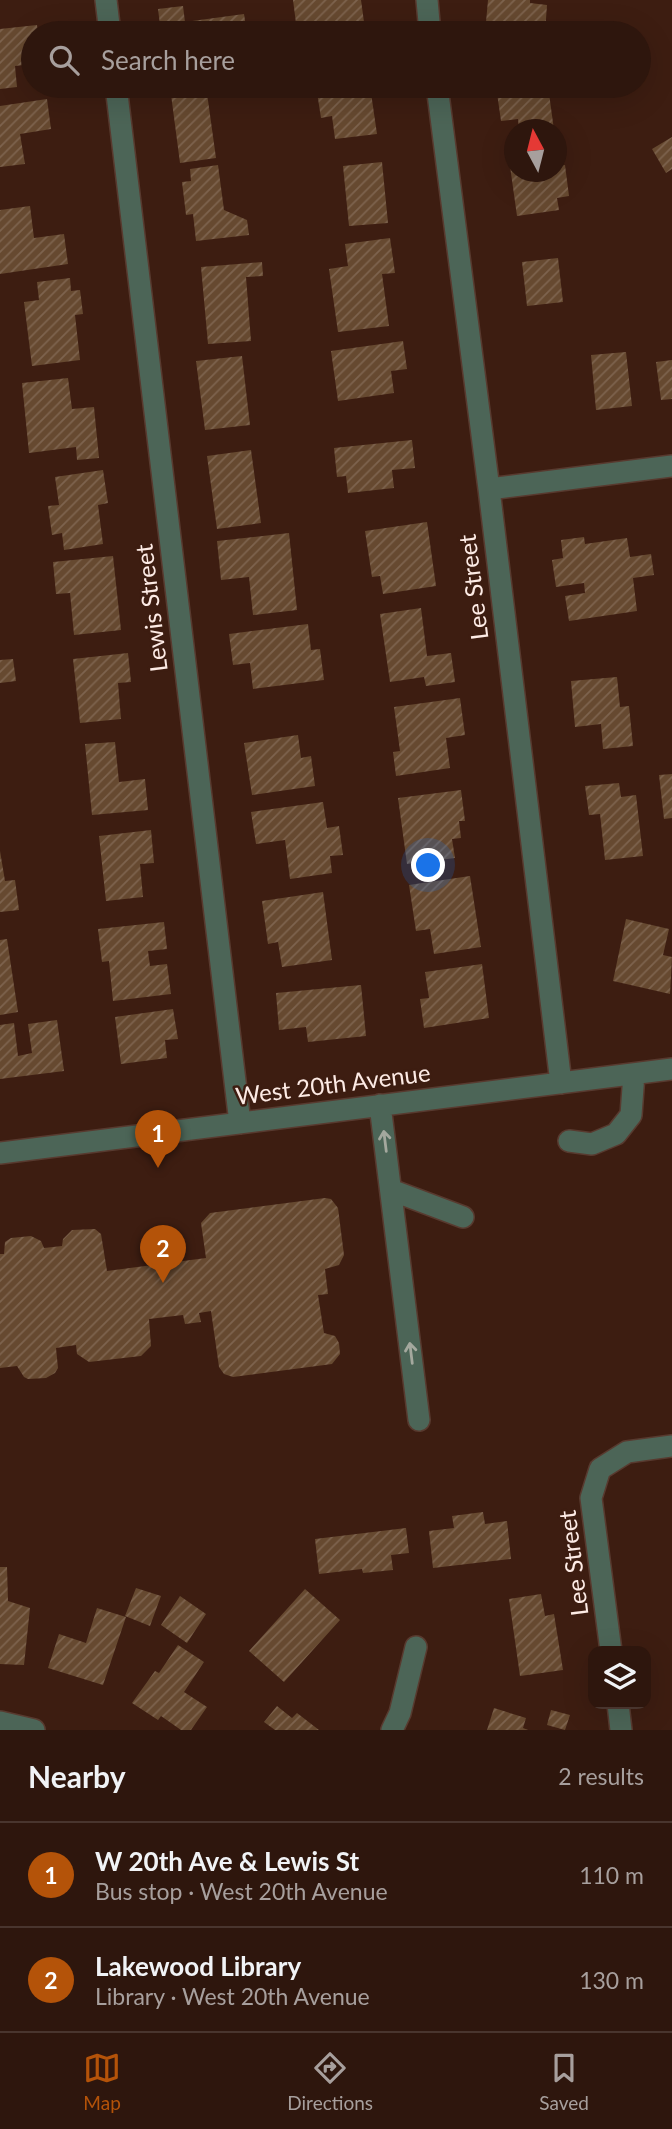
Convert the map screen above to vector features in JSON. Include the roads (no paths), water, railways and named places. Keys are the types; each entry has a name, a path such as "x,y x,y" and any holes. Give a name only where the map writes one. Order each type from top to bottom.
{"street":[{"path":"106,0 109,21"},
{"path":"426,0 429,21"},
{"name":"Lewis Street","path":"117,98 240,1123"},
{"name":"Lee Street","path":"439,98 561,1083"},
{"path":"489,489 672,466"},
{"name":"West 20th Avenue","path":"0,1153 672,1069"},
{"path":"569,1141 592,1144 616,1134 631,1115 635,1074"},
{"path":"380,1105 419,1420"},
{"path":"391,1190 463,1217"},
{"name":"Lee Street","path":"610,1646 592,1498 600,1469 627,1452 672,1446"},
{"path":"392,1730 400,1713 415,1647"},
{"path":"619,1709 621,1730"},
{"path":"0,1722 34,1730"}],"place":[{"name":"W 20th Ave & Lewis St","path":"158,1168"},
{"name":"Lakewood Library","path":"163,1283"}]}
